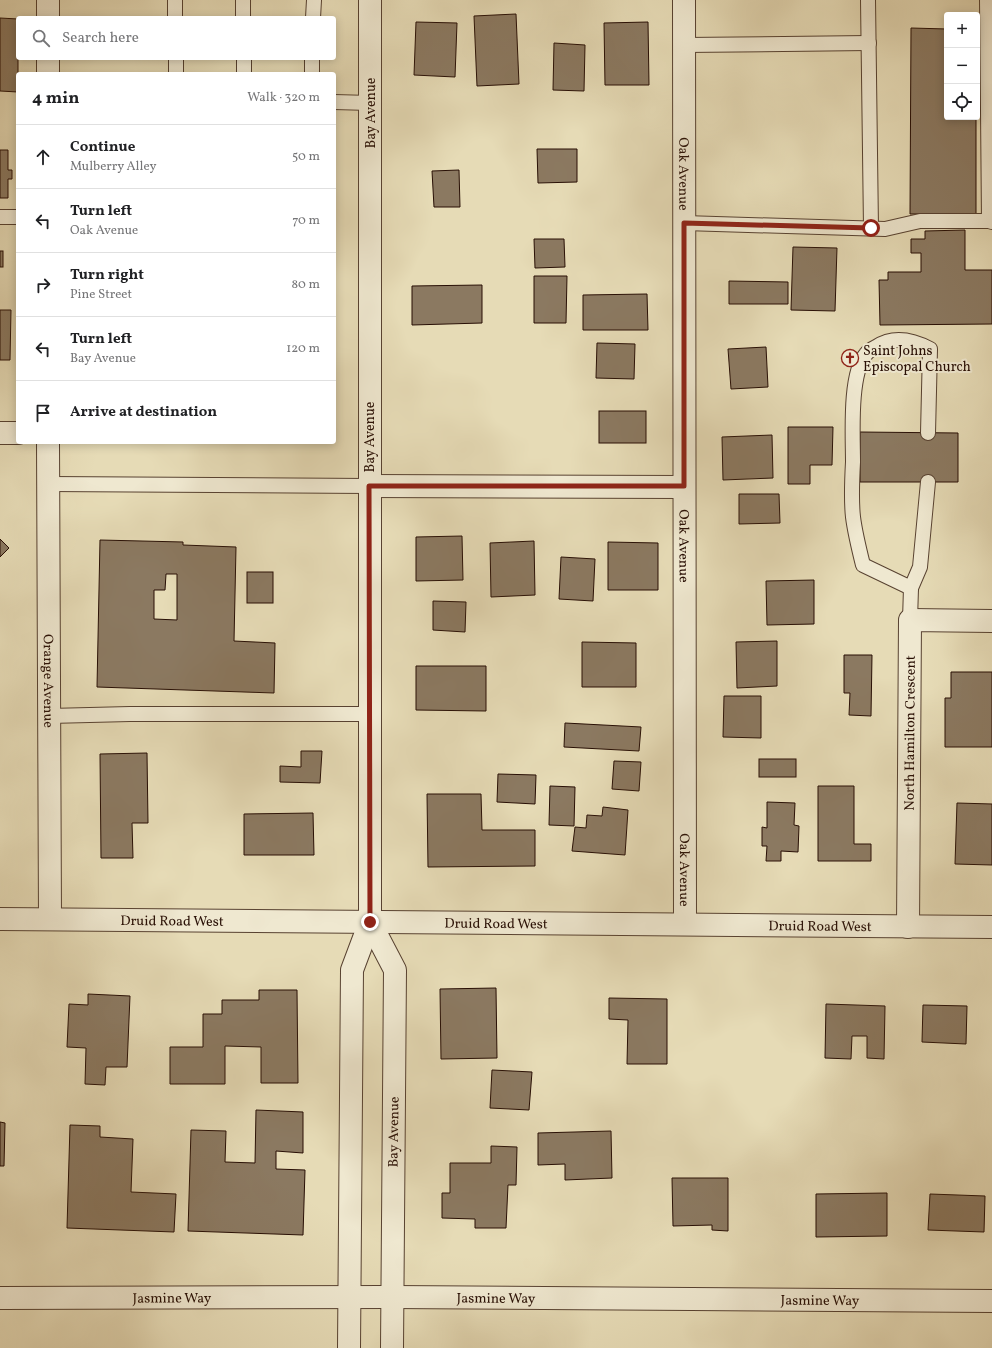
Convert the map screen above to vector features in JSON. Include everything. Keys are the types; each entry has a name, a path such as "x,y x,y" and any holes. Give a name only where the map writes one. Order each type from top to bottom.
{"street":[{"path":"48,0 48,16"},
{"name":"Bay Avenue","path":"348,1348 352,970 370,922 370,0"},
{"name":"Oak Avenue","path":"684,0 685,924"},
{"path":"48,60 48,72"},
{"path":"0,433 16,434"},
{"name":"Orange Avenue","path":"48,444 50,919"},
{"path":"369,486 684,486"},
{"path":"910,620 992,621"},
{"name":"North Hamilton Crescent","path":"908,927 910,620"},
{"name":"Druid Road West","path":"0,919 685,924 992,928"},
{"name":"Bay Avenue","path":"370,922 395,970 392,1348"},
{"name":"Jasmine Way","path":"0,1298 392,1297 992,1300"}],"lane":[{"path":"175,0 175,16"},
{"path":"243,0 243,16"},
{"path":"313,16 314,0"},
{"path":"868,0 871,228"},
{"path":"684,223 886,229 920,221 990,221 987,0"},
{"path":"684,45 869,43"},
{"path":"176,60 176,72"},
{"path":"244,60 244,72"},
{"path":"312,60 312,72"},
{"path":"336,102 370,103"},
{"path":"0,217 16,217"},
{"path":"911,588 863,565 853,516 853,400 860,364 866,353 878,345 890,340 905,339 930,349 928,433"},
{"path":"910,620 911,588 920,567 928,482"},
{"path":"48,484 369,486"},
{"path":"49,716 130,714 369,714"}],"building":[{"path":"516,14 519,84 477,86 474,16"},
{"path":"0,18 16,19 16,60 18,60 18,72 16,72 16,92 0,91"},
{"path":"416,22 457,23 455,77 414,75"},
{"path":"648,22 649,85 605,85 604,23"},
{"path":"911,28 944,29 944,120 976,120 976,214 910,214"},
{"path":"554,43 585,45 584,91 553,90"},
{"path":"980,66 992,66 992,87 980,87"},
{"path":"537,149 577,149 577,182 538,183"},
{"path":"0,150 8,150 8,170 12,170 12,179 8,179 8,198 0,198"},
{"path":"459,170 460,207 434,207 432,171"},
{"path":"965,230 965,270 992,270 992,324 880,325 879,280 888,280 888,272 921,272 921,253 911,253 911,239 925,239 925,231"},
{"path":"534,239 564,239 565,267 535,268"},
{"path":"793,247 837,248 835,311 791,310"},
{"path":"0,251 3,251 3,267 0,267"},
{"path":"534,276 567,276 566,323 534,323"},
{"path":"729,281 788,282 788,304 729,304"},
{"path":"482,285 482,323 412,325 412,286"},
{"path":"647,294 648,330 583,330 583,295"},
{"path":"0,310 11,310 10,360 0,360"},
{"path":"597,343 635,344 634,379 596,378"},
{"path":"766,347 768,387 731,389 728,349"},
{"path":"599,411 646,411 646,443 599,443"},
{"path":"788,427 833,427 832,465 810,465 810,484 788,484"},
{"path":"860,432 958,433 958,482 860,482"},
{"path":"772,435 773,478 723,480 722,437"},
{"path":"739,494 779,494 780,523 739,524"},
{"path":"462,536 463,580 416,581 416,537"},
{"path":"0,539 9,548 0,557"},
{"path":"100,540 183,542 183,545 236,547 234,641 275,643 274,693 97,687","holes":["166,574 177,574 177,620 154,619 154,590 165,590"]},
{"path":"534,541 535,595 491,597 490,543"},
{"path":"608,542 658,543 658,590 608,590"},
{"path":"561,557 595,559 593,601 559,599"},
{"path":"247,572 273,572 273,603 247,603"},
{"path":"814,580 814,624 767,625 766,581"},
{"path":"433,601 466,602 465,632 433,630"},
{"path":"777,641 777,686 737,688 736,642"},
{"path":"582,642 636,643 636,687 582,687"},
{"path":"844,655 872,655 871,716 849,715 850,693 844,693"},
{"path":"416,666 486,666 486,711 416,710"},
{"path":"951,672 992,672 992,747 945,747 945,698 951,698"},
{"path":"724,696 761,696 761,738 723,737"},
{"path":"565,723 641,727 639,751 564,747"},
{"path":"301,751 322,751 320,783 280,782 280,766 301,767"},
{"path":"147,753 148,823 132,823 133,858 101,858 100,754"},
{"path":"759,759 796,759 796,777 759,777"},
{"path":"614,761 641,762 639,791 612,789"},
{"path":"498,774 536,775 535,804 497,802"},
{"path":"550,786 575,787 574,826 549,825"},
{"path":"818,786 854,786 854,844 871,844 871,861 818,861"},
{"path":"427,794 481,794 482,830 535,830 535,866 428,867"},
{"path":"767,802 795,803 794,825 799,826 798,852 781,851 781,861 766,861 767,846 762,846 762,827 767,828"},
{"path":"957,803 992,804 992,865 955,864"},
{"path":"603,807 628,810 625,855 572,851 575,827 586,828 587,815 602,816"},
{"path":"313,813 314,855 244,855 244,814"},
{"path":"496,988 497,1058 441,1059 440,989"},
{"path":"259,990 297,990 298,1083 261,1083 261,1047 225,1046 225,1084 170,1084 170,1047 203,1047 203,1014 222,1014 222,1000 259,1000"},
{"path":"88,994 130,996 127,1067 106,1067 105,1085 85,1084 86,1048 67,1047 69,1004 88,1005"},
{"path":"609,998 667,999 667,1064 627,1064 628,1020 609,1019"},
{"path":"826,1004 885,1006 884,1059 867,1058 867,1036 852,1036 851,1059 825,1058"},
{"path":"923,1005 967,1006 966,1044 922,1042"},
{"path":"492,1070 532,1072 529,1110 490,1108"},
{"path":"256,1110 303,1112 303,1153 276,1151 276,1169 305,1170 303,1235 188,1231 191,1130 226,1131 225,1162 255,1163"},
{"path":"0,1122 5,1123 4,1166 0,1166"},
{"path":"70,1125 100,1126 100,1137 133,1139 131,1192 176,1194 174,1232 67,1228"},
{"path":"611,1131 612,1178 565,1180 565,1164 538,1165 538,1133"},
{"path":"491,1146 517,1147 516,1185 508,1185 506,1228 475,1228 475,1219 442,1218 442,1193 450,1193 450,1163 491,1163"},
{"path":"672,1178 728,1178 728,1231 712,1230 712,1225 673,1226"},
{"path":"887,1193 887,1236 816,1237 816,1194"},
{"path":"930,1194 985,1196 984,1232 928,1230"}],"place":[{"name":"Saint Johns Episcopal Church","path":"850,358"}],"route":[{"path":"370,922 369,486 684,486 684,223 871,228"}]}
